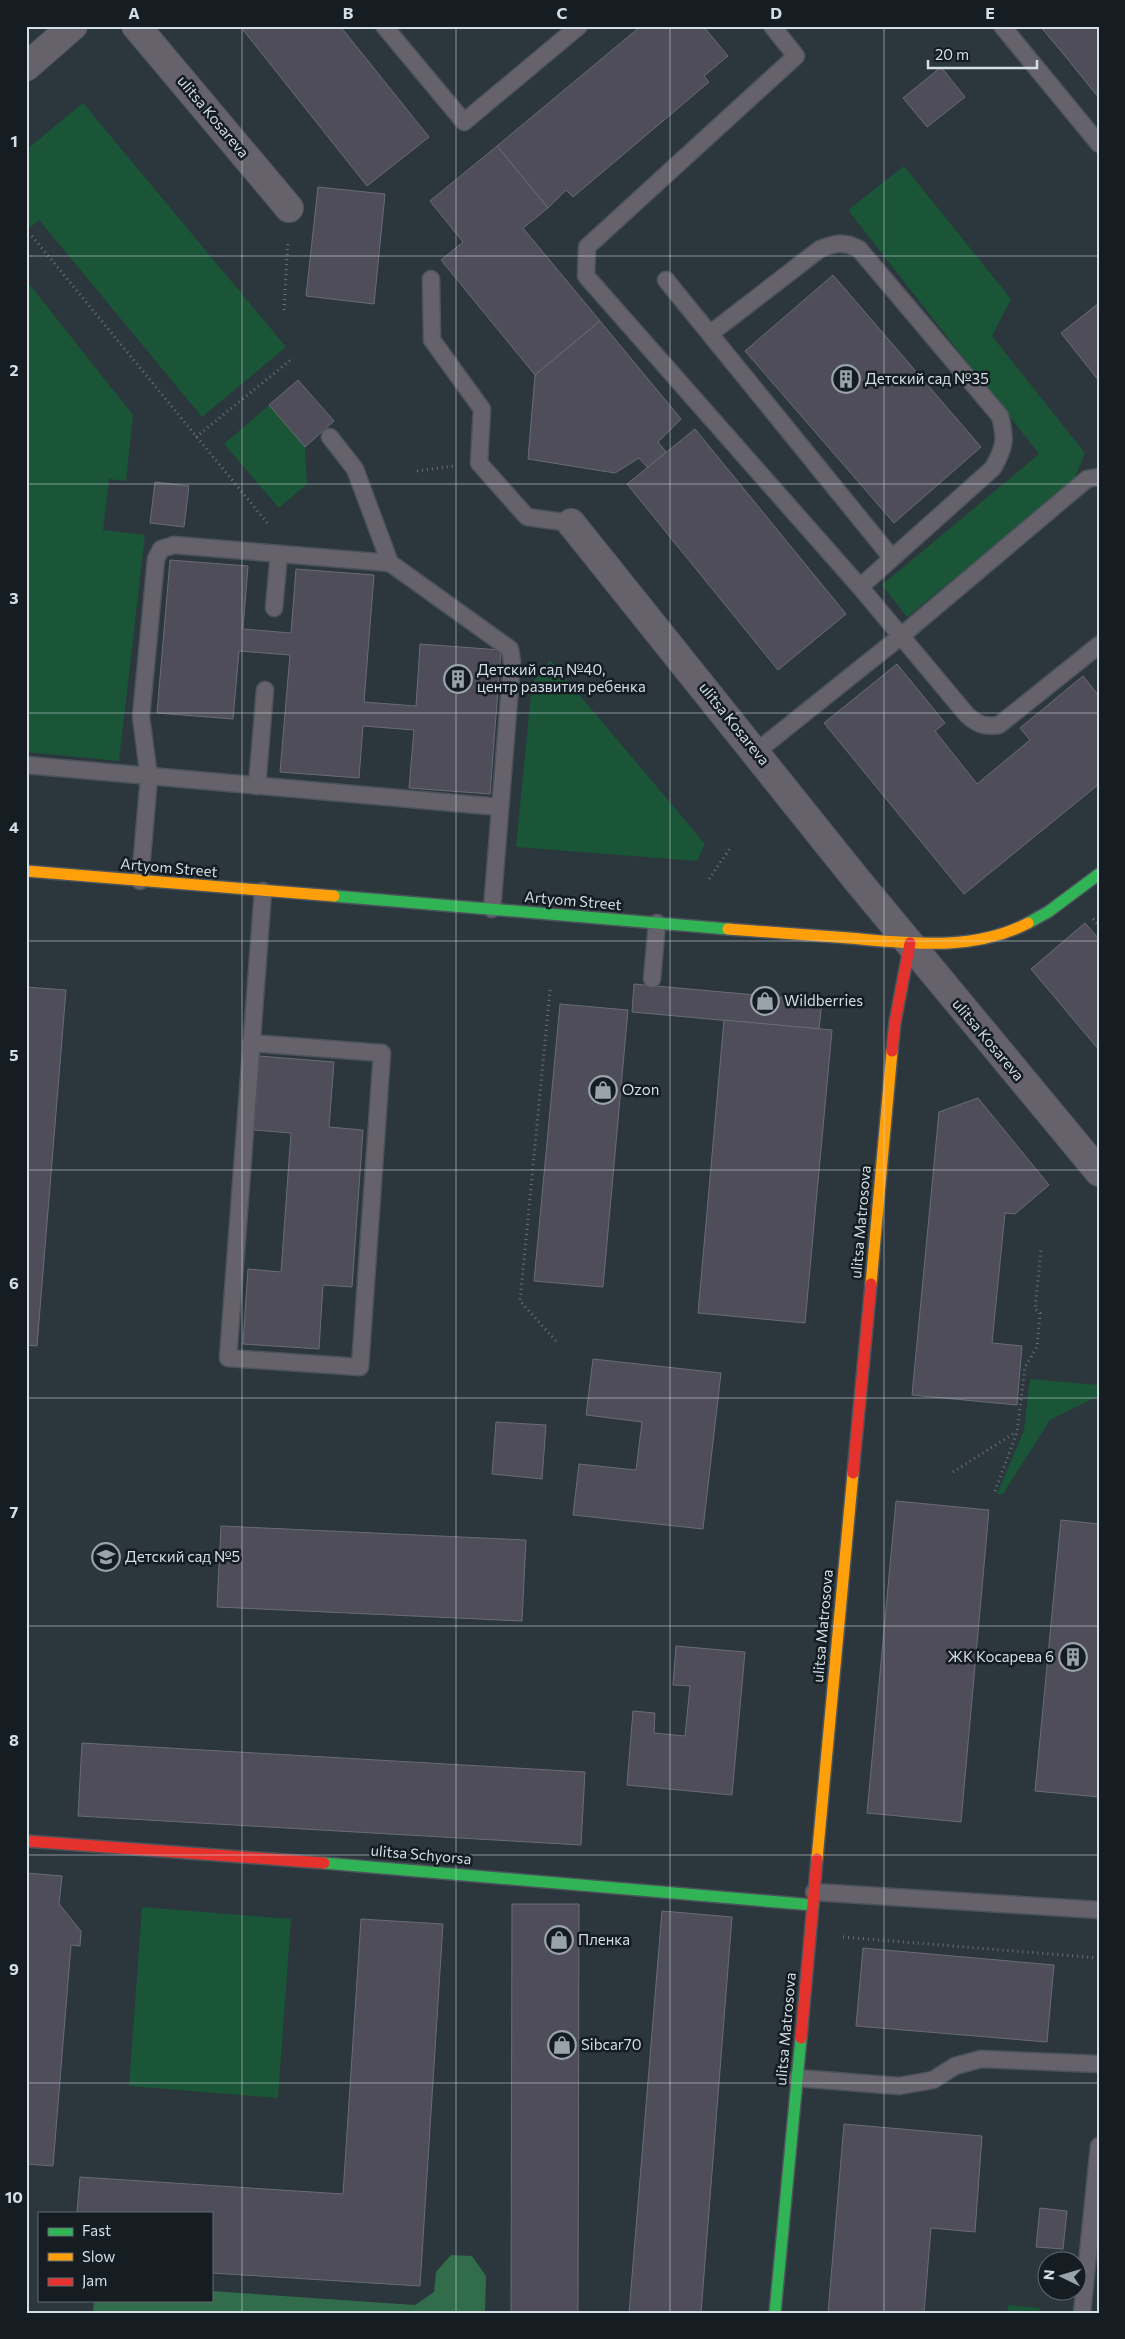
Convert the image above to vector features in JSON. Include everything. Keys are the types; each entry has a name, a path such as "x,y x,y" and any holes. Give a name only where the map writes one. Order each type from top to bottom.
{"street":[{"path":"26,67 73,26"},
{"name":"ulitsa Kosareva","path":"136,26 289,208"},
{"name":"ulitsa Kosareva","path":"571,522 857,880 1099,1172"},
{"name":"Artyom Street","path":"26,871 657,923 910,942 950,943 990,938 1018,928 1048,912 1099,874"},
{"name":"ulitsa Matrosova","path":"775,2313 894,1031 910,942"},
{"name":"ulitsa Schyorsa","path":"26,1841 813,1898"}],"lane":[{"path":"384,26 464,122 578,26"},
{"path":"772,26 796,56 587,247 586,276 860,587 967,716 976,723 986,727 999,725 1099,646"},
{"path":"1002,26 1099,144"},
{"path":"711,333 820,249 834,243 848,243 859,249 1000,416 1005,435 1002,453 993,468 860,587"},
{"path":"431,279 432,340 482,409 479,462"},
{"path":"666,280 892,558"},
{"path":"330,438 355,469 390,563"},
{"name":"ulitsa Kosareva","path":"479,462 526,517 571,522"},
{"path":"756,752 901,636 1087,479 1099,477"},
{"path":"140,880 149,777 141,716 156,560 162,549 174,545 390,563 510,649 512,662 492,909"},
{"path":"274,608 279,554"},
{"path":"258,786 265,690"},
{"path":"26,765 500,807"},
{"path":"251,1043 382,1053 360,1366 228,1358 251,1043 263,891"},
{"path":"652,979 657,923"},
{"path":"813,1898 1099,1910"},
{"path":"797,2078 899,2086 933,2080 955,2066 981,2059 1099,2064"},
{"path":"1082,2313 1099,2146"}],"path":[{"path":"284,310 289,208"},
{"path":"32,236 270,527 279,554"},
{"path":"196,438 292,358"},
{"path":"418,471 479,462"},
{"path":"709,879 731,847"},
{"path":"550,990 520,1301 556,1341"},
{"path":"995,1491 1017,1432 1026,1368 1038,1348 1040,1313 1035,1309 1041,1250"},
{"path":"953,1472 1017,1432"},
{"path":"810,1934 1099,1958"}],"green space":[{"path":"83,103 286,347 202,417 39,220 26,231 26,150"},
{"path":"904,166 1011,299 992,336 1085,453 1073,482 907,617 882,585 1039,454 848,210"},
{"path":"26,280 133,415 126,481 109,479 103,530 145,535 119,761 26,752"},
{"path":"269,405 305,447 307,484 279,508 224,444"},
{"path":"550,660 705,844 697,861 516,847 532,683"},
{"path":"1030,1379 1099,1385 1099,1396 1050,1420 1003,1494 997,1494 1024,1430"},
{"path":"142,1907 291,1919 278,2098 129,2086"},
{"path":"451,2255 472,2256 486,2276 485,2313 93,2313 94,2302 212,2302 212,2291 415,2305 434,2292 436,2272"},
{"path":"1008,2305 1040,2308 1039,2313 1007,2313"}],"building":[{"path":"240,26 340,26 429,137 367,186"},
{"path":"641,26 703,26 728,56 704,76 709,82 573,197 566,190 548,208 497,146"},
{"path":"1040,26 1099,26 1099,98 1065,56"},
{"path":"941,67 965,97 927,127 903,98"},
{"path":"497,146 548,208 523,228 600,321 535,375 441,260 463,242 430,201"},
{"path":"318,187 385,194 374,304 306,296"},
{"name":"Детский сад №35","path":"833,275 981,447 894,523 745,351"},
{"path":"1099,303 1099,381 1061,333"},
{"path":"600,321 681,419 658,442 666,452 648,468 639,458 615,473 528,459 535,375"},
{"path":"298,380 334,421 305,447 269,405"},
{"path":"695,429 846,614 778,670 627,484"},
{"path":"155,482 189,486 184,527 150,523"},
{"name":"Детский сад №40, центр развития ребенка","path":"170,560 248,566 243,629 291,633 296,569 374,575 364,702 416,706 420,644 501,650 490,794 409,788 414,730 363,726 359,778 280,772 290,655 239,651 233,719 157,713"},
{"path":"897,664 945,723 935,731 977,784 1030,740 1020,728 1083,676 1099,696 1099,784 964,894 824,723"},
{"path":"1085,923 1099,939 1099,1050 1031,969"},
{"path":"634,984 822,1001 819,1029 632,1012"},
{"path":"26,987 66,990 37,1346 26,1345"},
{"path":"560,1004 628,1010 603,1287 534,1281"},
{"path":"724,1020 832,1030 805,1323 698,1313"},
{"path":"259,1056 334,1062 329,1127 363,1130 352,1287 323,1285 319,1349 243,1344 248,1269 281,1272 291,1133 254,1130"},
{"path":"978,1098 1049,1185 1015,1214 1005,1213 992,1343 1022,1346 1017,1405 912,1395 939,1112"},
{"path":"593,1359 721,1373 703,1529 573,1515 579,1464 636,1470 642,1422 586,1415"},
{"path":"496,1422 546,1425 542,1479 492,1474"},
{"path":"896,1501 989,1510 961,1822 867,1813"},
{"name":"ЖК Косарева 6","path":"1061,1520 1099,1524 1099,1797 1035,1791"},
{"path":"221,1526 526,1540 522,1621 217,1607"},
{"path":"676,1646 745,1652 732,1795 627,1785 633,1711 655,1713 654,1733 685,1736 690,1686 673,1685"},
{"path":"82,1743 585,1772 581,1845 78,1816"},
{"path":"26,1873 62,1876 59,1904 81,1931 80,1946 71,1945 53,2166 26,2164"},
{"path":"512,1904 579,1904 578,2313 511,2313"},
{"path":"662,1911 732,1917 701,2313 629,2313"},
{"path":"361,1919 443,1924 420,2286 212,2273 212,2212 77,2212 80,2177 343,2194"},
{"path":"863,1948 1054,1965 1047,2042 856,2026"},
{"path":"844,2124 982,2136 975,2232 931,2228 924,2313 828,2313"},
{"path":"1040,2208 1067,2211 1063,2249 1036,2247"}],"traffic: fast":[{"path":"1028,923 1048,912 1099,874"},
{"path":"334,896 728,929"},
{"path":"324,1863 813,1905"},
{"path":"775,2313 801,2038"}],"traffic: slow":[{"path":"26,871 334,896"},
{"path":"728,929 895,942 940,943 963,942 985,938 1007,932 1028,923"},
{"path":"871,1284 892,1051"},
{"path":"817,1859 853,1473"}],"traffic: jam":[{"path":"892,1051 895,1022 910,943"},
{"path":"853,1473 871,1284"},
{"path":"26,1841 324,1863"},
{"path":"801,2038 817,1859"}],"place":[{"name":"Детский сад №35","path":"846,379"},
{"name":"Детский сад №40, центр развития ребенка","path":"458,679"},
{"name":"Wildberries","path":"765,1001"},
{"name":"Ozon","path":"603,1090"},
{"name":"Детский сад №5","path":"106,1557"},
{"name":"ЖК Косарева 6","path":"1073,1657"},
{"name":"Пленка","path":"559,1940"},
{"name":"Sibcar70","path":"562,2045"}]}
